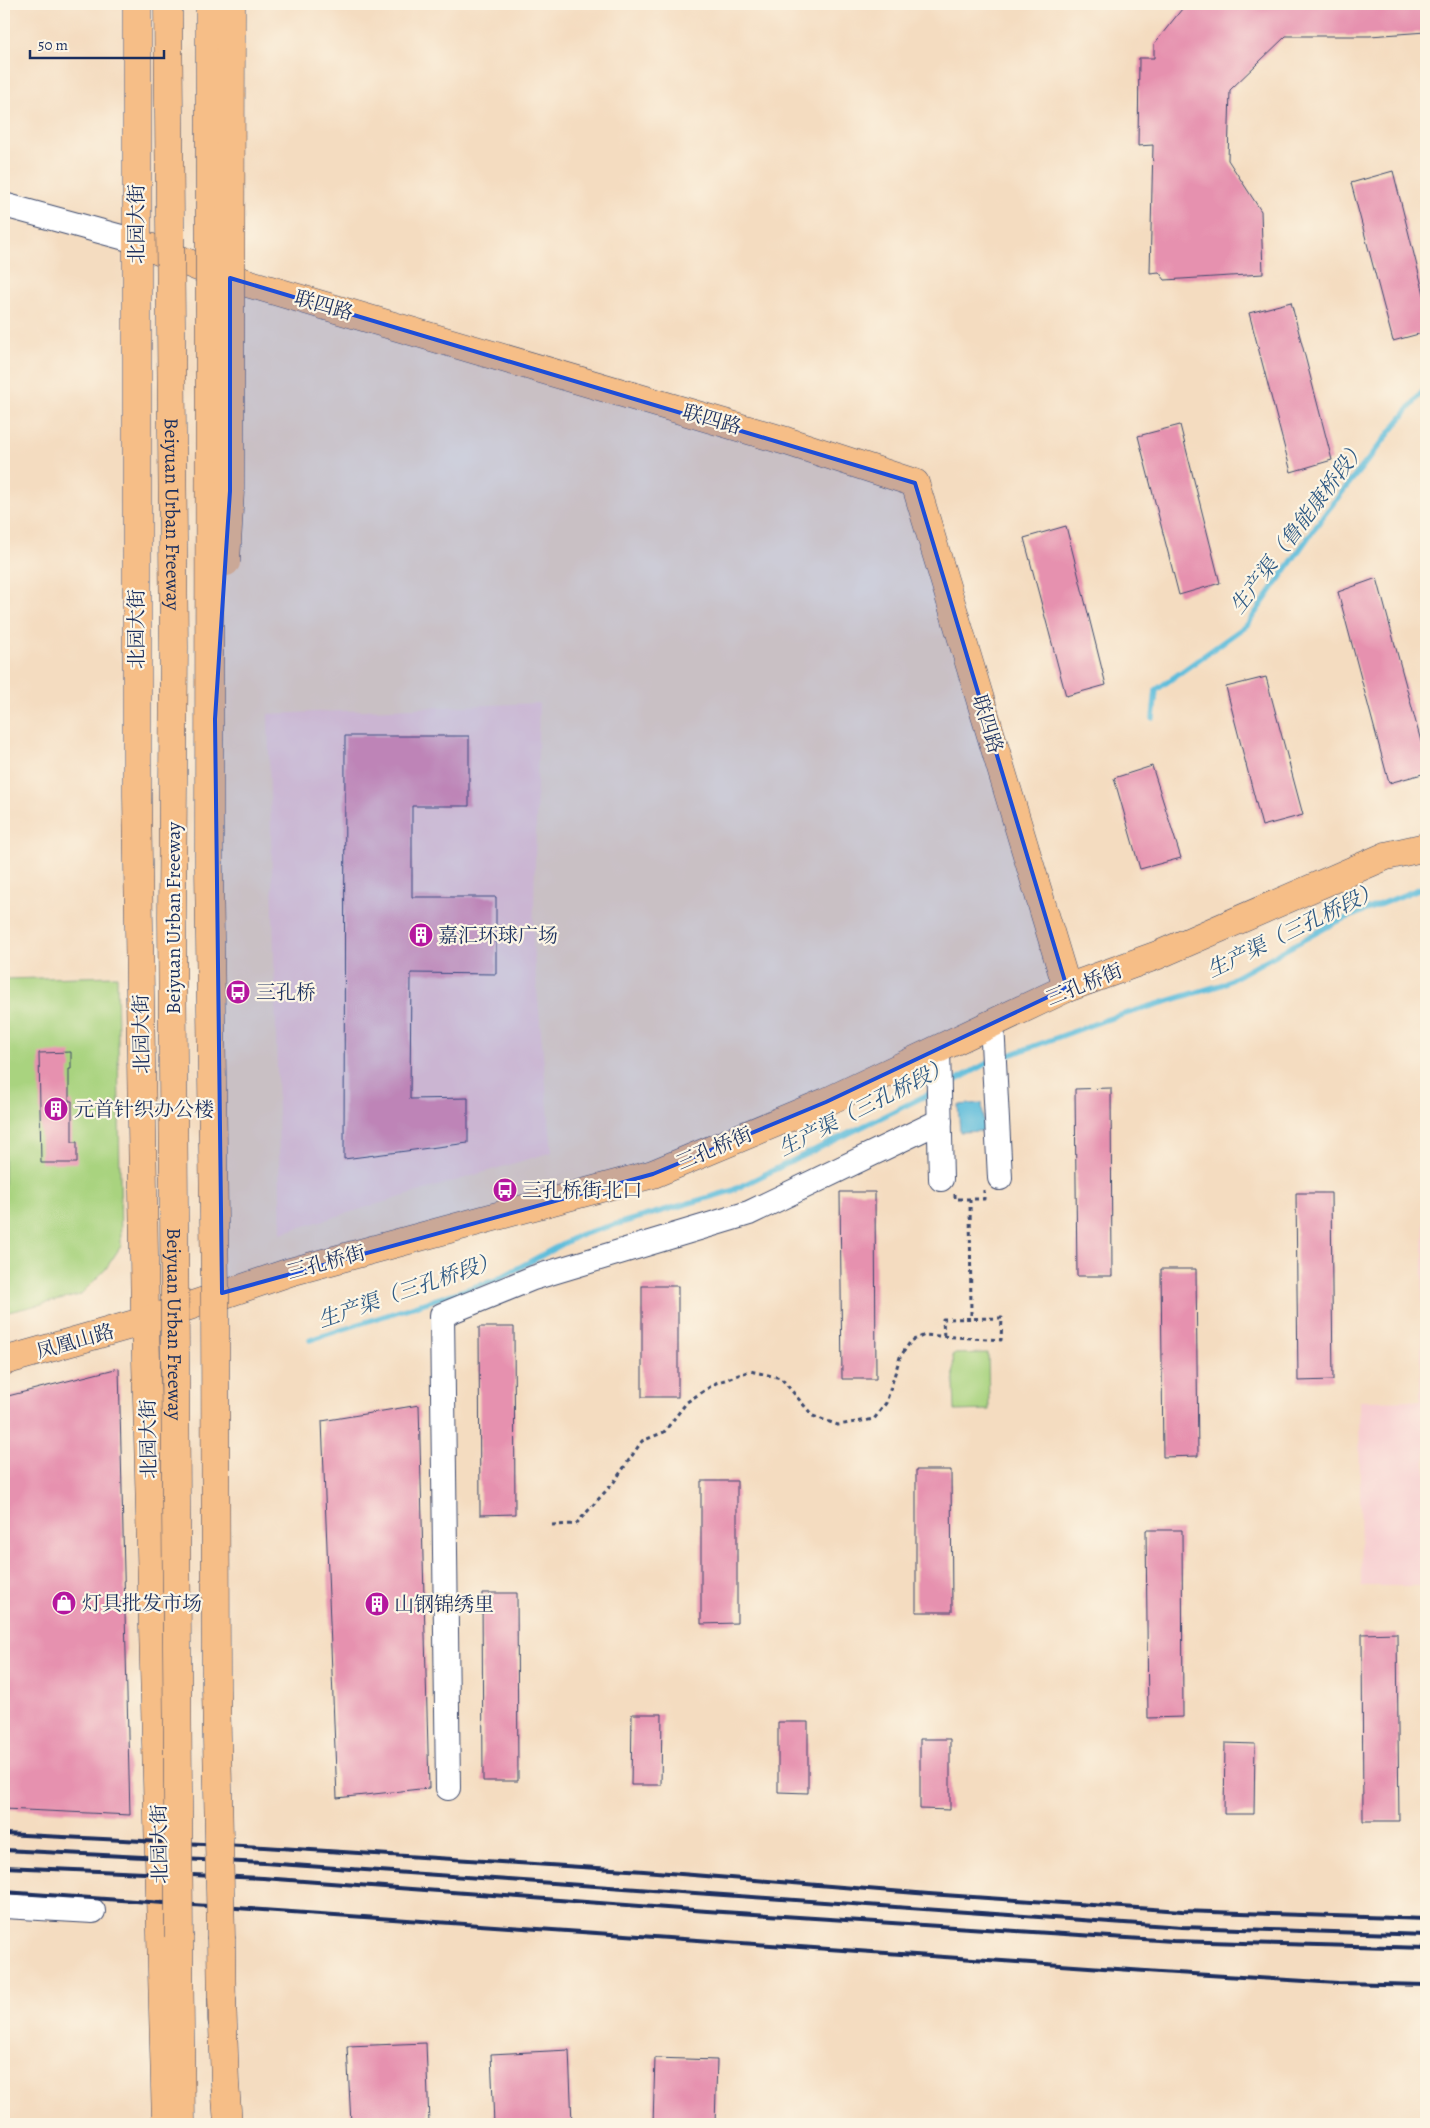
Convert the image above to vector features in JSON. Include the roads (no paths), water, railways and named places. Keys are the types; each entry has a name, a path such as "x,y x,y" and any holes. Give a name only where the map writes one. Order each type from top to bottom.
{"main road":[{"name":"北园大街","path":"137,4 137,796 146,1321 166,2124"},
{"name":"Beiyuan Urban Freeway","path":"168,4 174,638 172,917 180,2074"},
{"name":"Beiyuan Urban Freeway","path":"210,4 208,868 215,1287 216,1688 226,2124"},
{"path":"216,4 218,134 213,273 215,425 215,929 222,1293 226,1696 226,2124"},
{"path":"208,868 210,772 222,635 230,491 231,4"},
{"name":"联四路","path":"136,241 213,273 786,441 915,482 1067,988"},
{"name":"三孔桥街","path":"146,1321 222,1293 290,1272 653,1174 826,1102 1067,988 1158,954 1386,856 1426,847"},
{"name":"凤凰山路","path":"4,1361 146,1321"},
{"path":"176,2124 180,2074"},
{"path":"180,2074 181,2124"}],"street":[{"name":"联四路","path":"4,205 136,241"},
{"path":"992,1023 1000,1178"},
{"path":"938,1049 941,1179"},
{"path":"448,1788 442,1315 533,1278 749,1213 940,1112"},
{"path":"4,1906 93,1911"}],"water":[{"path":"982,1103 984,1131 960,1132 958,1105"}],"waterway":[{"name":"生产渠（鲁能康桥段）","path":"1153,718 1156,690 1247,625 1324,515 1426,387"},
{"name":"生产渠（三孔桥段）","path":"999,1059 1105,1020 1221,985 1334,923 1426,886"},
{"name":"生产渠（三孔桥段）","path":"945,1086 988,1063"},
{"name":"生产渠（三孔桥段）","path":"310,1340 498,1279 579,1235 731,1191 933,1092"}],"railway":[{"path":"4,1834 264,1847 644,1871 929,1894 1182,1911 1426,1919"},
{"path":"4,1850 264,1863 1182,1927 1426,1935"},
{"path":"4,1867 263,1878 707,1911 1173,1941 1426,1948"},
{"path":"4,1892 1160,1972 1338,1983 1426,1985"}],"place":[{"name":"嘉汇环球广场","path":"421,935"},
{"name":"三孔桥","path":"238,992"},
{"name":"元首针织办公楼","path":"56,1109"},
{"name":"三孔桥街北口","path":"505,1190"},
{"name":"灯具批发市场","path":"64,1603"},
{"name":"山钢锦绣里","path":"377,1604"}]}
